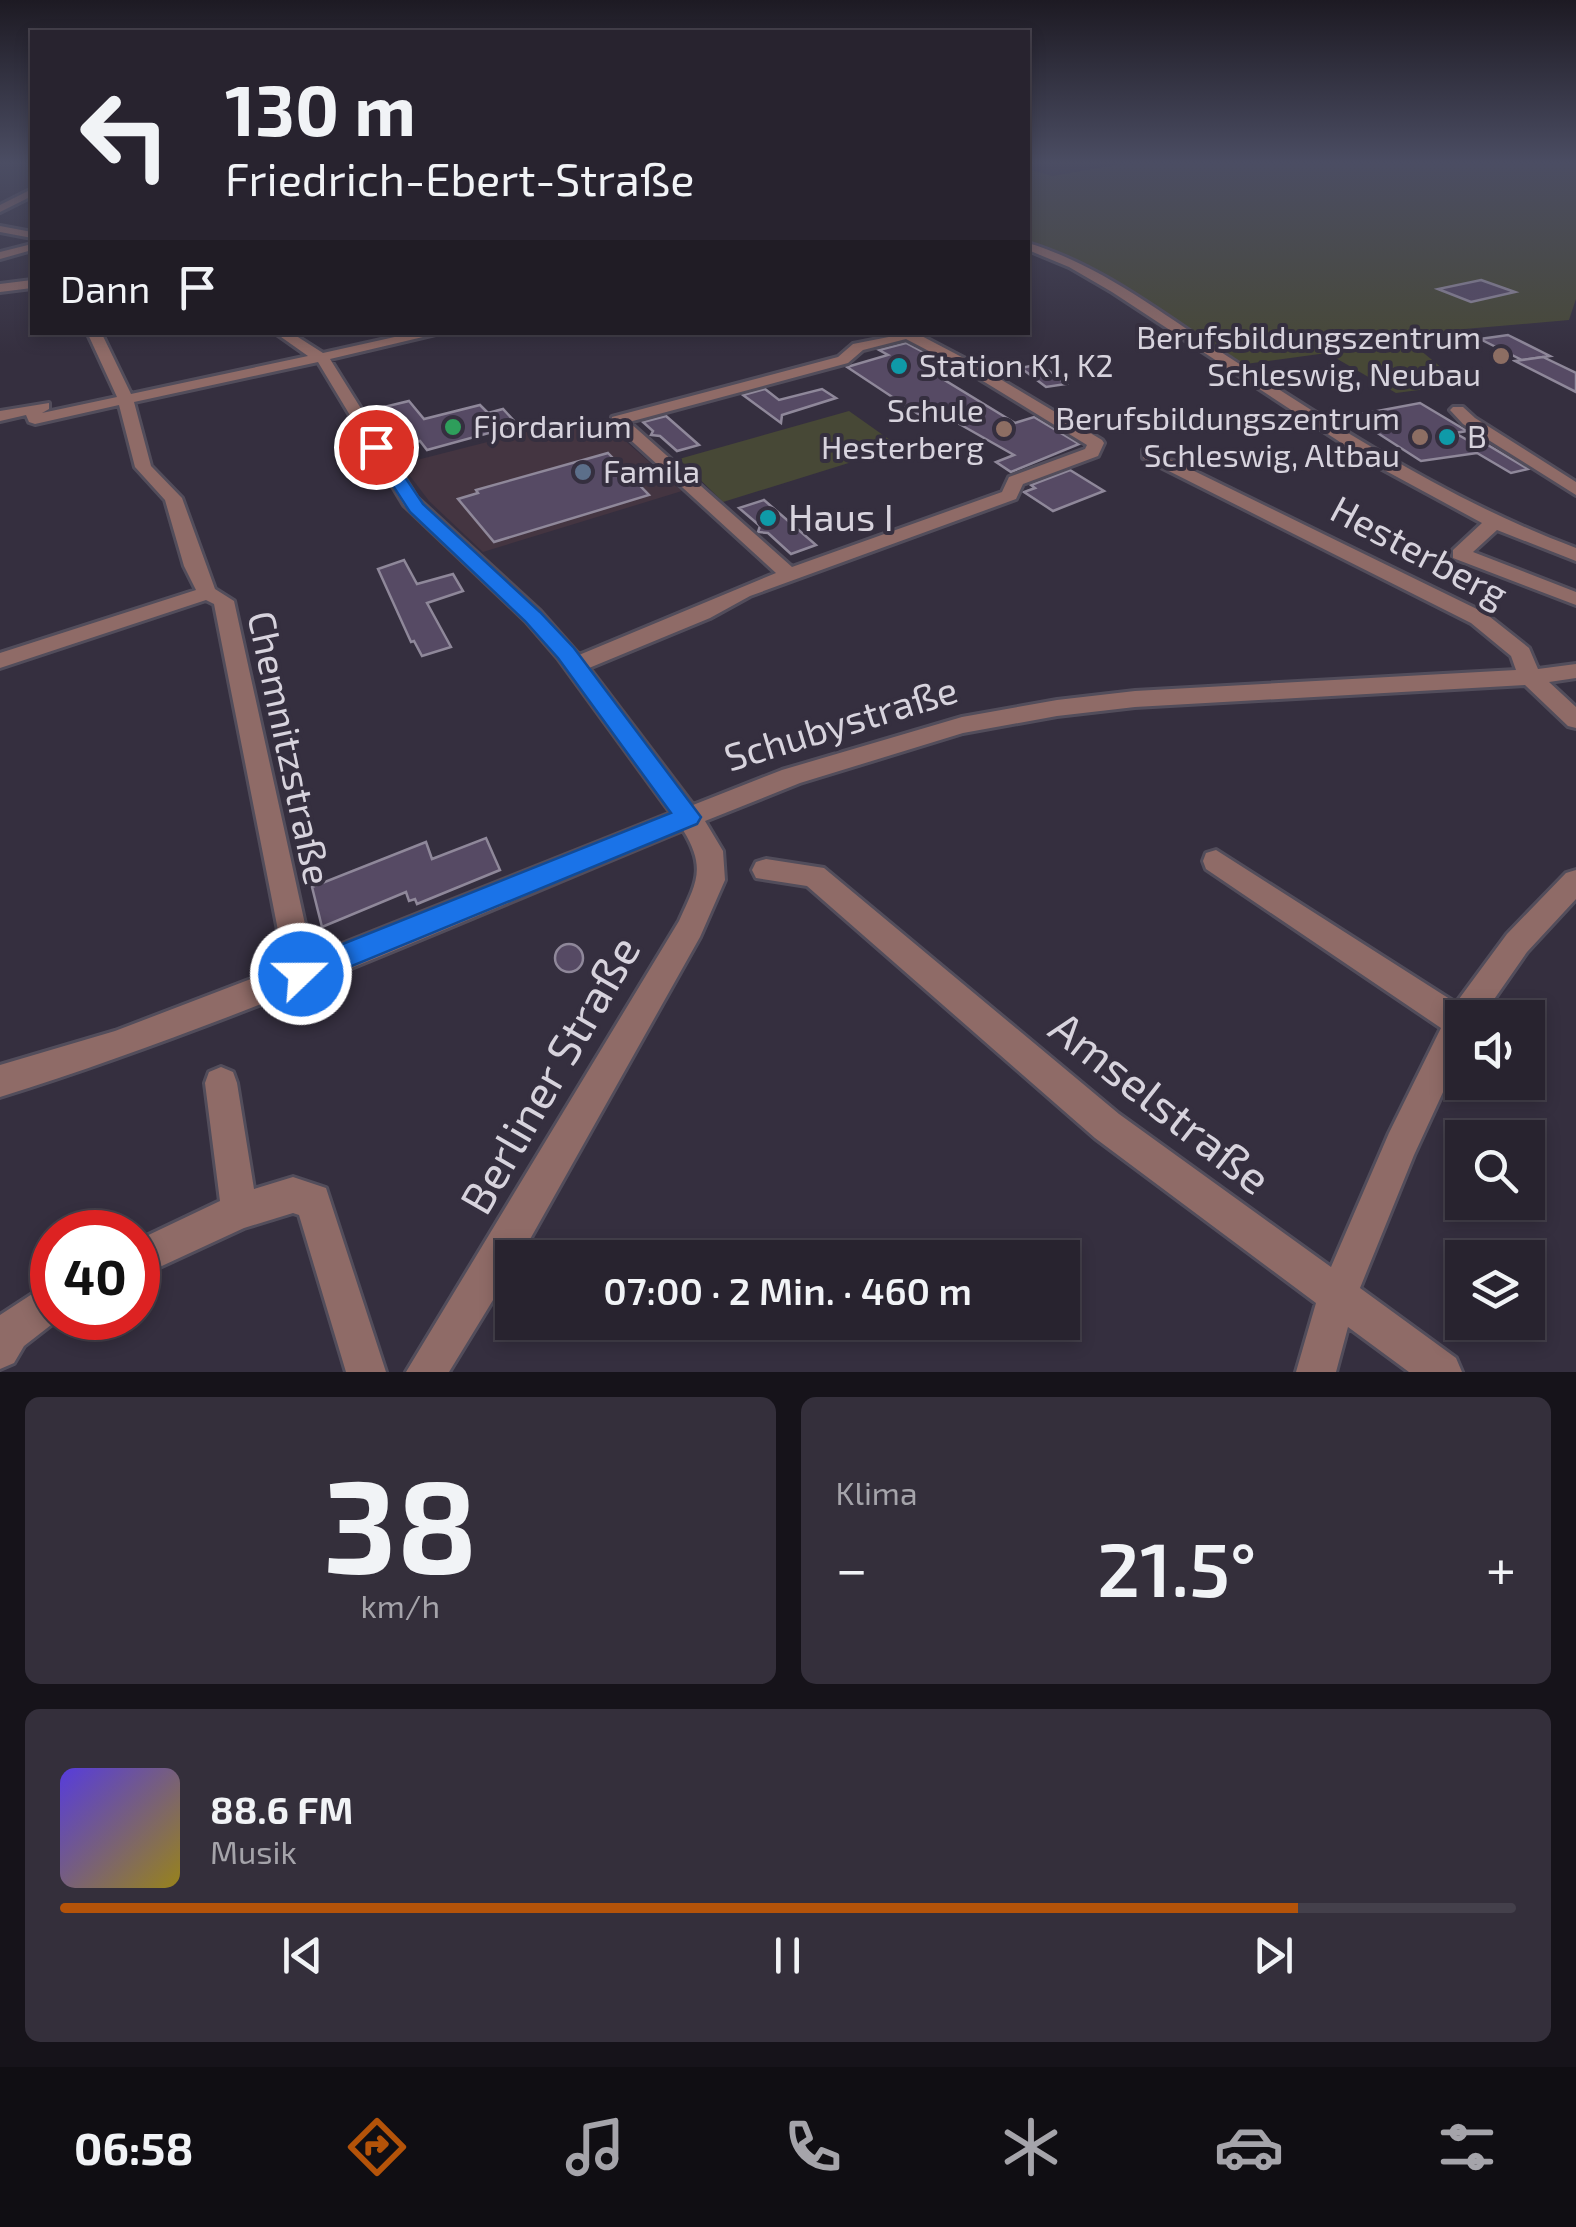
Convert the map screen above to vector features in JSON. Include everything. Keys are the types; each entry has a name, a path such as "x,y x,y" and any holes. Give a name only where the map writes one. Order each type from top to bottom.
{"street":[{"path":"0,229 30,235"},
{"path":"1030,247 1093,275 1394,472 1492,524 1576,555"},
{"path":"0,256 30,248"},
{"path":"0,288 30,284"},
{"name":"Chemnitzstraße","path":"95,335 123,393 143,467 174,498 194,566 208,593 224,602 301,974"},
{"path":"285,335 323,359"},
{"path":"0,416 32,408 35,419 123,393 323,359 425,335"},
{"path":"574,665 789,575 1010,495 1015,481 1092,452 1096,443 908,335 858,347 844,360 618,420 789,575"},
{"name":"Berliner Straße","path":"323,359 410,500 533,616 574,665 688,817 710,851 712,865 711,880 690,928 508,1244 426,1372"},
{"path":"1458,410 1576,490"},
{"name":"Hesterberg","path":"1149,454 1478,618 1521,652 1530,676 1576,720"},
{"path":"1492,524 1460,554 1576,599"},
{"path":"0,661 208,593"},
{"name":"Schubystraße","path":"0,1082 114,1046 301,974 791,776 962,725 1057,708 1576,670"},
{"path":"1216,860 1445,1008"},
{"name":"Amselstraße","path":"766,870 814,876 1107,1126 1442,1372"},
{"path":"1476,1000 1516,943 1576,881"},
{"path":"1316,1372 1337,1298 1401,1144 1445,1054"},
{"path":"221,1082 238,1211"},
{"path":"160,1248 238,1211 292,1194 313,1201 366,1372"},
{"path":"0,1349 10,1332 30,1317"}],"shaded area":[{"path":"574,420 604,422 682,491 483,552 429,501 401,464"}],"green space":[{"path":"1030,226 1576,226 1576,299 1569,320 1453,330 1409,341 1448,373 1442,387 1396,393 1327,353 1238,365 1030,244"},
{"path":"849,411 900,447 723,502 679,459"}],"building":[{"path":"1481,280 1515,292 1471,302 1438,289"},
{"path":"1508,335 1550,356 1522,360 1480,339"},
{"path":"906,343 957,370 938,376 1015,423 1034,417 1079,444 1011,472 996,462 1014,455 940,413 924,418 847,367 888,355 879,350"},
{"path":"1543,357 1576,373 1576,392 1515,361"},
{"path":"1040,364 1066,384 1046,387 1021,368"},
{"path":"765,389 779,400 822,389 836,398 782,415 781,423 743,395"},
{"name":"Fjordarium","path":"409,401 424,419 480,405 488,413 503,409 518,425 427,450 420,441 412,443 403,432 398,433 388,419 393,418 384,407"},
{"path":"1420,403 1467,431 1455,433 1478,446 1481,441 1528,469 1511,473 1477,453 1421,461 1351,416"},
{"path":"666,416 699,445 677,451 660,436 651,435 653,431 643,422"},
{"name":"Famila","path":"608,453 649,495 494,542 458,499 478,493 476,490"},
{"path":"1070,470 1104,491 1053,511 1024,492 1035,488 1031,485"},
{"name":"Haus I","path":"764,500 816,545 791,554 768,533 758,532 760,526 739,508"},
{"path":"404,560 417,584 453,574 463,591 427,603 451,647 422,656 411,642 378,569"},
{"path":"486,838 500,870 417,904 415,899 409,901 406,892 322,927 312,887 426,842 432,859"},
{"path":"569,944 579,948 583,958 579,968 569,972 559,968 555,958 559,948"}],"place":[{"name":"Berufsbildungszentrum Schleswig, Neubau","path":"1501,356"},
{"name":"Station K1, K2","path":"899,366"},
{"name":"Fjordarium","path":"453,427"},
{"name":"Schule Hesterberg","path":"1004,429"},
{"name":"Berufsbildungszentrum Schleswig, Altbau","path":"1420,437"},
{"name":"B","path":"1447,437"},
{"name":"Famila","path":"583,472"},
{"name":"Haus I","path":"768,518"}],"route":[{"path":"301,974 688,817 566,653 533,616 416,508 376,447"}]}
